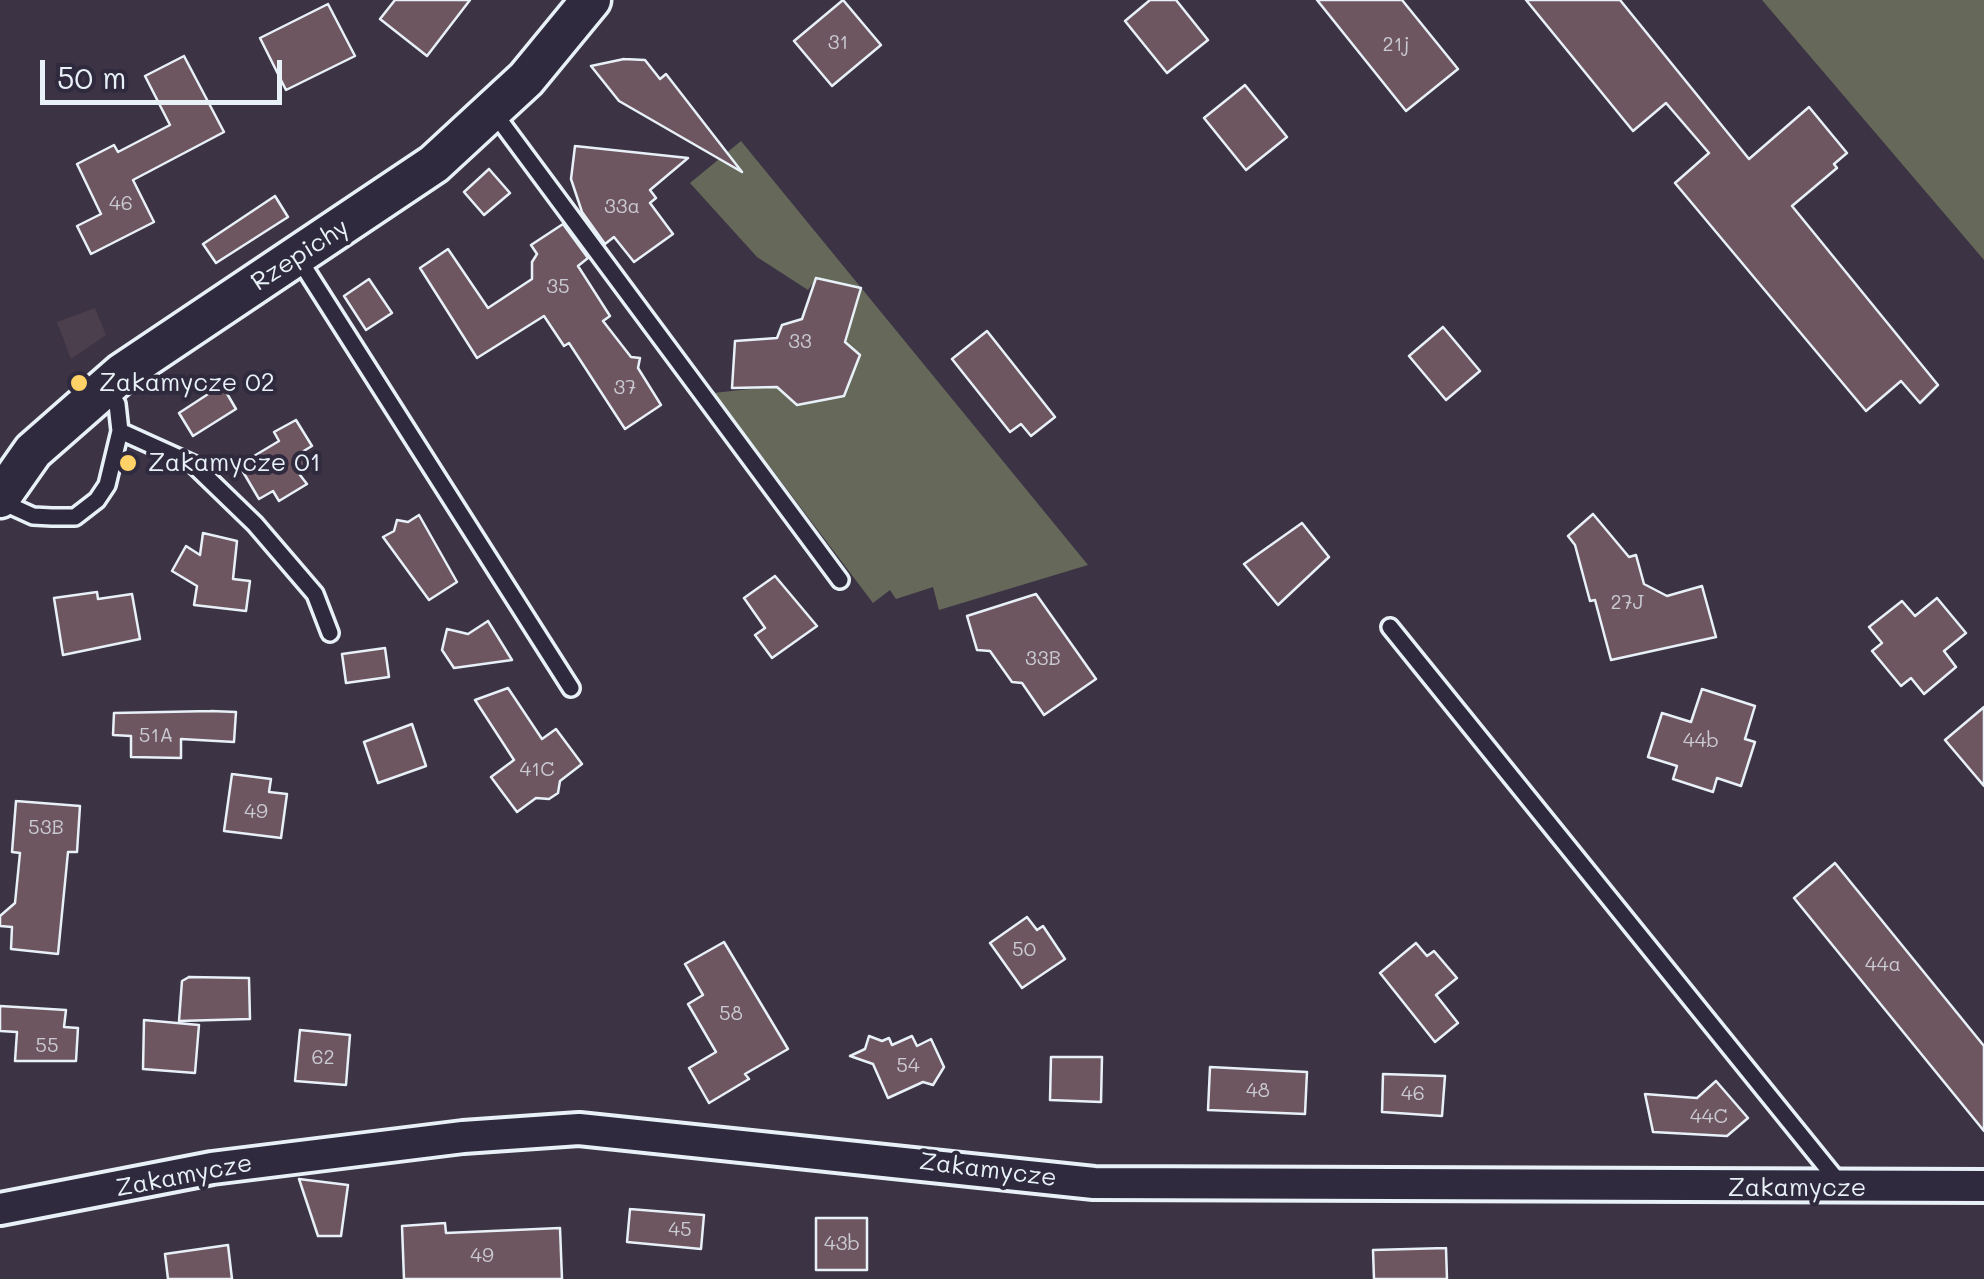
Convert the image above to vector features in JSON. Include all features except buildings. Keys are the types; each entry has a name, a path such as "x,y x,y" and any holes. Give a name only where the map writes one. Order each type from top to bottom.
{"street":[{"name":"Rzepichy","path":"0,499 33,451 104,386 434,164 526,79 591,0"},
{"name":"Zakamycze","path":"0,1209 212,1168 463,1137 580,1129 1094,1183 1984,1186"}],"lane":[{"path":"492,110 840,580"},
{"path":"297,256 571,688"},
{"path":"0,499 33,516 74,517 97,500 107,485 120,431 116,404 104,386"},
{"path":"120,431 194,464 255,524 315,594 330,633"},
{"path":"1390,627 1843,1188"}],"shaded area":[{"path":"95,308 106,335 71,359 57,322"}],"green space":[{"path":"1762,0 1984,0 1984,260"},
{"path":"741,141 1088,565 939,610 933,587 896,599 890,590 873,603 714,393 785,385 816,279 808,290 757,257 690,183"}],"place":[{"name":"Zakamycze 02","path":"79,383"},
{"name":"Zakamycze 01","path":"128,463"}]}
